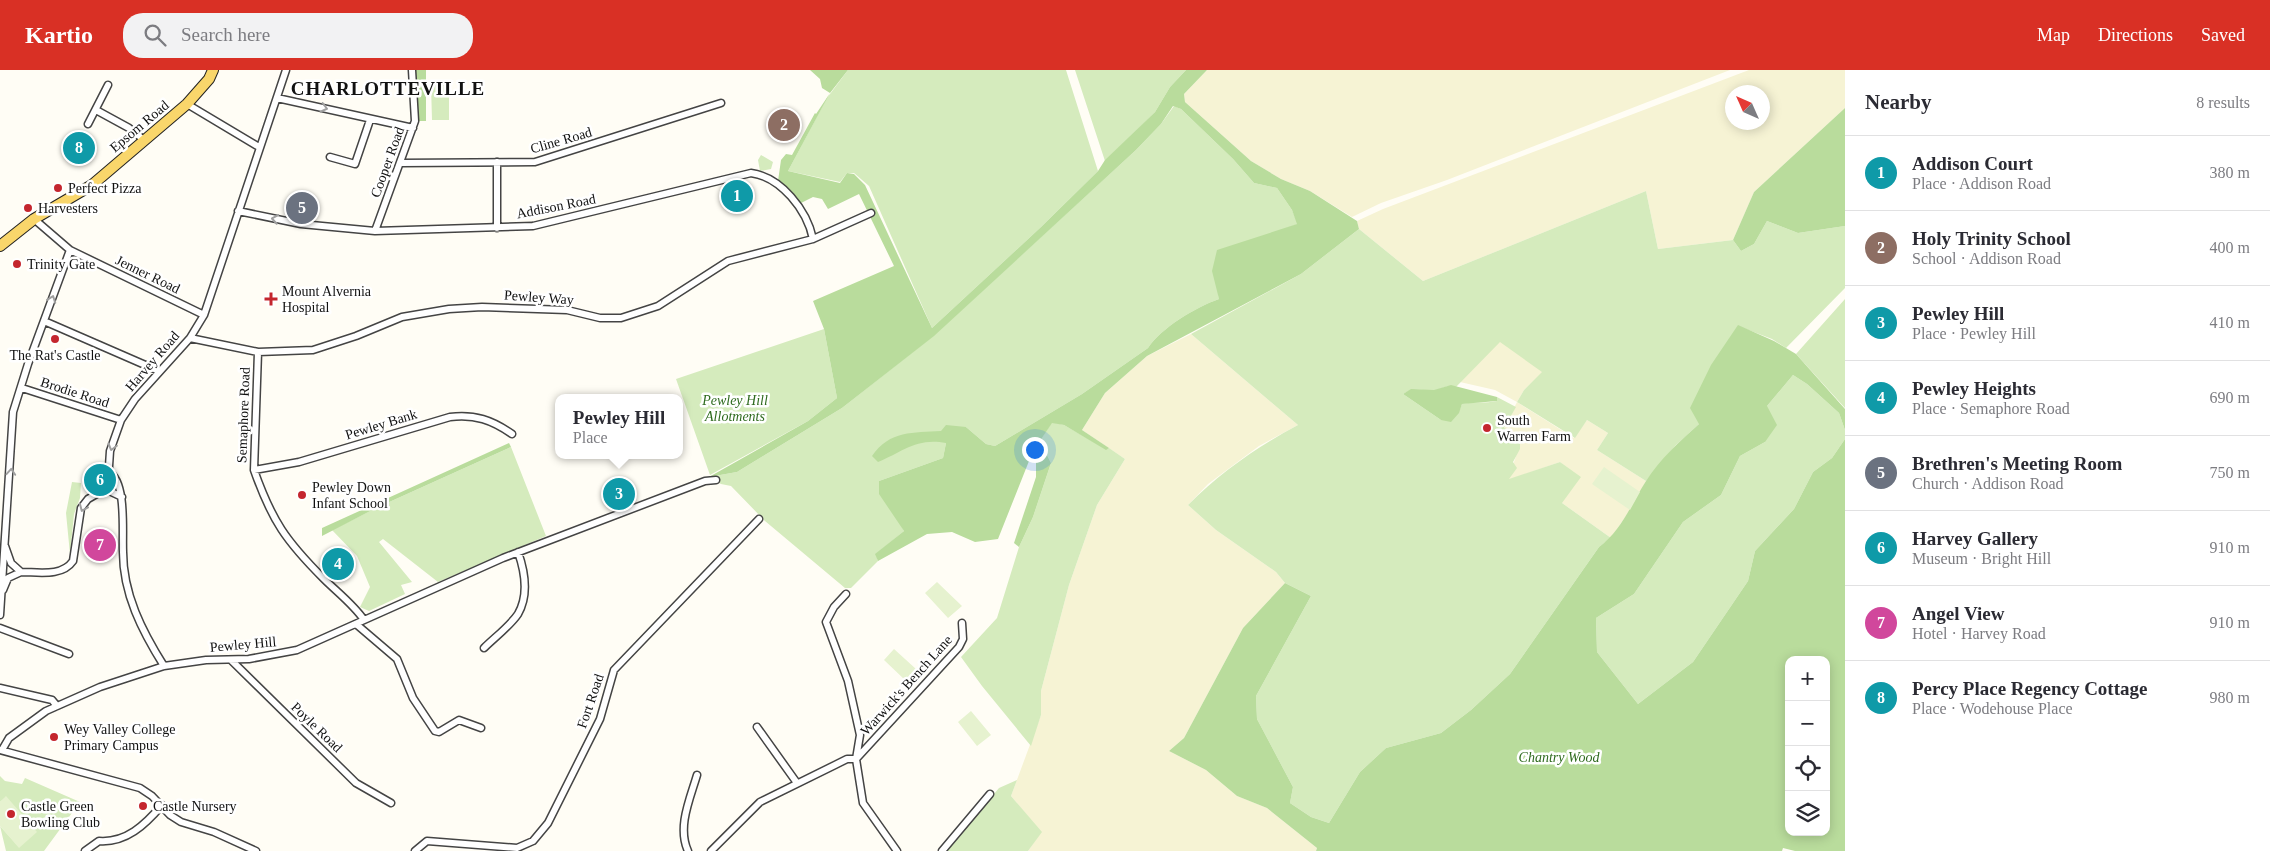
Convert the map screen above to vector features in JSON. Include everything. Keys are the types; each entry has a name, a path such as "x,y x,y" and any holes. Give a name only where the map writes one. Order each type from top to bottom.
{"main road":[{"name":"Epsom Road","path":"0,246 34,219 92,185 187,104 209,79 213,70"}],"street":[{"name":"Harvey Road","path":"105,489 109,472 110,450 121,420 134,399 190,338 204,315 286,70"},
{"name":"Cooper Road","path":"375,231 415,121 412,70"},
{"path":"88,124 108,85"},
{"path":"277,98 413,128"},
{"name":"Cline Road","path":"401,163 535,162 721,103"},
{"path":"187,104 259,147"},
{"path":"96,110 129,128 144,140"},
{"path":"330,157 355,164 370,120"},
{"path":"497,162 497,228"},
{"name":"Addison Road","path":"238,211 301,224 375,231 534,226 750,174 769,179 798,206 810,224 813,239"},
{"name":"Pewley Way","path":"190,338 258,352 313,350 341,342 402,316 482,306 536,308 576,312 609,319 621,318 644,312 666,302 728,261 813,239 871,213"},
{"name":"Jenner Road","path":"34,219 70,250 204,315"},
{"path":"0,615 13,412 70,250"},
{"path":"44,321 159,371"},
{"name":"Semaphore Road","path":"258,352 254,470 280,530 304,558 364,620"},
{"name":"Brodie Road","path":"22,388 121,420"},
{"name":"Pewley Bank","path":"254,470 299,462 450,417 474,416 483,418 512,434"},
{"path":"109,472 116,478 122,497 123,557 133,609 164,666"},
{"name":"Pewley Hill","path":"1,750 9,738 57,706 100,687 164,666 206,660 231,660 272,656 298,650 518,552 705,480 716,480"},
{"path":"2,591 8,578 21,572 55,572 70,566 76,551 81,508 88,498 105,489 122,497"},
{"name":"Fort Road","path":"415,851 427,841 516,848 533,841 548,824 600,719 614,670 760,519"},
{"path":"5,546 11,563 21,572"},
{"path":"484,648 518,614 525,588 523,568 518,552"},
{"path":"846,594 834,607 826,622 848,681 860,736 856,759 863,803 897,851"},
{"name":"Warwick's Bench Lane","path":"856,759 959,647 963,639 962,623"},
{"path":"356,624 397,659 413,698 435,731 439,732 459,720 481,728"},
{"path":"0,628 69,654"},
{"name":"Poyle Road","path":"231,660 356,783 391,803"},
{"path":"0,688 52,700 57,706"},
{"path":"757,727 797,783"},
{"path":"1,750 140,788 162,805 170,815 181,822 214,832 256,851"},
{"path":"711,851 760,802 847,759 856,759"},
{"path":"688,851 684,834 684,822 697,775"},
{"path":"942,851 990,794"},
{"path":"85,851 99,841 110,842 127,837 151,819 162,805"}],"shaded area":[{"path":"1207,70 1730,70 1447,180 1381,203 1352,217 1310,191 1281,179 1251,161 1185,102 1184,94"},
{"path":"1749,70 1845,70 1845,108 1754,192 1733,240 1658,249 1646,191 1423,281 1359,229 1357,221 1383,209"},
{"path":"1191,334 1298,425 1259,446 1208,484 1188,505 1216,530 1276,572 1285,583 1243,628 1184,738 1169,751 1206,770 1237,796 1267,808 1317,848 1316,851 1028,851 1041,832 1011,796 1041,715 1041,691 1069,585 1097,505 1125,459 1082,430 1105,393 1147,356"},
{"path":"1500,341 1543,372 1524,390 1517,402 1495,390 1460,382"},
{"name":"South Warren Farm","path":"1517,402 1574,438 1587,420 1608,433 1597,450 1646,481 1630,510 1611,538 1562,503 1566,467 1560,462 1508,480 1520,444 1505,435 1504,428"}],"green space":[{"path":"412,70 426,70 426,121 415,121"},
{"path":"810,70 848,70 830,93 822,88 820,79"},
{"path":"848,70 1066,70 1098,171 1041,227 932,328 869,186 854,173 847,173 840,182 788,171 827,98"},
{"path":"1075,70 1186,70 1170,87 1155,112 1105,161"},
{"path":"1186,70 1207,70 1184,94 1185,102 1251,161 1281,179 1310,191 1357,221 1359,229 1301,274 1147,356 1105,393 1082,430 1109,448 1106,450 1064,425 1052,423 1040,441 1051,463 1033,517 1019,547 1014,543 1036,477 1036,463 1029,461 998,539 975,542 952,532 927,534 878,561 875,554 904,531 879,494 879,481 943,458 946,443 927,442 910,446 878,462 872,456 886,441 903,434 941,431 946,425 966,427 986,444 995,446 1082,394 1148,348 1161,333 1180,319 1200,307 1219,299 1212,271 1217,250 1297,224 1292,210 1277,188 1254,183 1233,159 1181,109 1173,106 1161,124 1136,150 934,336 842,408 737,472 709,477 808,421 837,398 824,329 813,301 894,266 859,194 828,209 822,199 813,197 801,203 778,181 781,160 786,154 792,155 815,113 830,93 788,171 840,183 847,173 854,174 865,185 932,328 1041,227 1098,171 1105,160 1155,112 1170,87"},
{"path":"431,85 449,85 449,120 432,120"},
{"path":"1174,106 1181,109 1233,159 1254,183 1277,188 1292,210 1298,224 1267,235 1218,290 1219,299 1200,307 1180,319 1161,333 1148,348 1082,394 995,446 986,444 966,427 946,443 943,458 879,481 904,531 876,554 878,561 851,588 845,588 765,521 731,486 721,484 709,477 737,472 842,408 933,336 1136,150 1161,124"},
{"path":"1845,108 1845,226 1798,233 1767,221 1754,244 1741,251 1733,240 1754,192"},
{"path":"761,155 773,162 771,169 760,171 758,160"},
{"path":"1646,191 1658,249 1733,240 1741,251 1754,244 1767,221 1798,233 1845,226 1845,288 1786,348 1772,339 1738,326 1699,424 1676,445 1646,481 1597,450 1608,433 1587,420 1575,438 1517,402 1524,390 1542,372 1500,342 1456,387 1448,386 1436,390 1415,390 1403,394 1441,420 1455,415 1462,404 1497,401 1497,397 1516,407 1504,428 1508,430 1505,435 1520,444 1520,449 1513,462 1517,468 1509,479 1560,462 1581,477 1562,503 1611,538 1599,547 1510,674 1471,710 1441,733 1386,748 1360,772 1329,823 1311,817 1290,803 1293,787 1257,719 1256,696 1311,596 1285,583 1276,572 1216,530 1188,505 1240,461 1298,425 1191,334 1301,274 1359,229 1423,281"},
{"path":"1845,299 1845,408 1796,354"},
{"name":"Chantry Wood","path":"1738,325 1774,341 1796,354 1845,409 1845,430 1839,413 1807,384 1793,375 1767,406 1777,425 1765,442 1740,456 1721,495 1683,522 1634,594 1596,618 1597,652 1638,704 1693,662 1748,581 1755,551 1794,509 1813,472 1832,458 1845,439 1845,851 1795,851 1783,848 1782,851 1316,851 1317,848 1267,808 1237,796 1206,770 1169,751 1184,738 1243,628 1285,583 1311,596 1256,696 1257,719 1293,787 1290,803 1311,817 1329,823 1360,772 1386,748 1441,733 1471,710 1510,674 1599,547 1620,525 1658,465 1699,424 1690,408 1711,365"},
{"name":"Pewley Hill Allotments","path":"824,329 837,398 808,421 710,475 683,399 683,394 681,394 676,379"},
{"path":"1793,375 1807,384 1839,413 1845,430 1845,439 1832,458 1813,472 1794,509 1755,551 1748,581 1693,662 1638,704 1597,652 1596,618 1634,594 1683,522 1721,495 1740,456 1765,442 1767,406"},
{"path":"1451,385 1497,397 1497,401 1462,404 1459,413 1451,422 1441,420 1403,394 1411,389 1434,390"},
{"path":"1052,422 1064,425 1106,449 1109,448 1125,459 1097,505 1069,585 1041,691 1041,715 1031,746 961,657 997,618 1019,547 1033,517 1051,463 1040,441"},
{"path":"509,443 511,447 376,508 322,536 322,528"},
{"path":"511,447 546,536 438,582 383,539 379,542 412,582 401,585 405,594 369,611 360,607 370,587 357,556 332,530"},
{"path":"1604,467 1640,492 1630,510 1592,484"},
{"path":"72,482 81,483 80,498 74,514 70,554 66,513"},
{"path":"937,582 962,606 948,618 925,593"},
{"path":"894,649 916,669 905,680 884,660"},
{"path":"971,711 991,735 977,746 958,722"},
{"path":"0,776 5,781 22,784 25,778 80,802 44,851 6,851 0,826 19,847 6,797 0,802"},
{"path":"1017,780 1011,796 1042,832 1028,851 946,851 999,788"},
{"name":"Castle Green Bowling Club","path":"6,796 37,832 19,848 0,826 0,802"}],"place":[{"name":"Holy Trinity School","path":"784,125"},
{"name":"Percy Place Regency Cottage","path":"79,148"},
{"name":"Perfect Pizza","path":"58,188"},
{"name":"Addison Court","path":"737,196"},
{"name":"Harvesters","path":"28,208"},
{"name":"Brethren's Meeting Room","path":"302,208"},
{"name":"Trinity Gate","path":"17,264"},
{"name":"Mount Alvernia Hospital","path":"271,299"},
{"name":"The Rat's Castle","path":"55,339"},
{"name":"South Warren Farm","path":"1487,428"},
{"name":"Harvey Gallery","path":"100,480"},
{"name":"Pewley Hill","path":"619,494"},
{"name":"Pewley Down Infant School","path":"302,495"},
{"name":"Angel View","path":"100,545"},
{"name":"Pewley Heights","path":"338,564"},
{"name":"Wey Valley College Primary Campus","path":"54,737"},
{"name":"Castle Nursery","path":"143,806"},
{"name":"Castle Green Bowling Club","path":"11,814"}],"district":[{"name":"CHARLOTTEVILLE","path":"388,88"}]}
